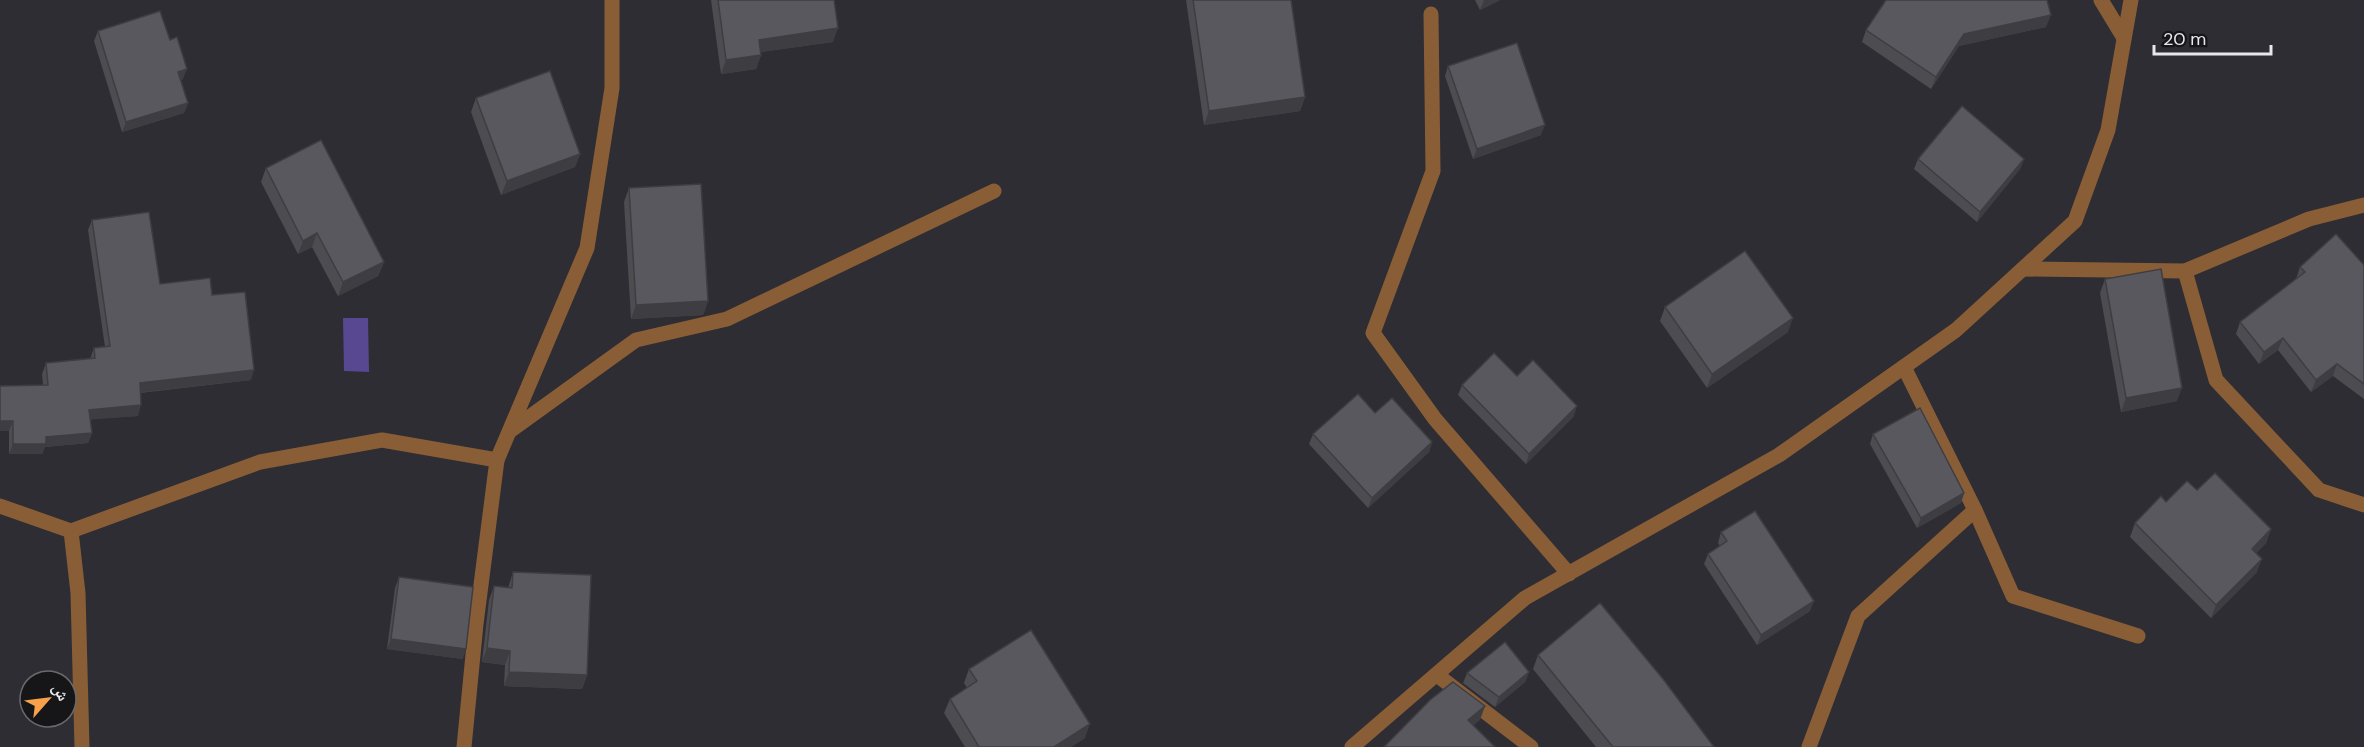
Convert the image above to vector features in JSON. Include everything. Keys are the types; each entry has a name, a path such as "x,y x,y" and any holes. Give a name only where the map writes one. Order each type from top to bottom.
{"street":[{"path":"464,747 476,624 497,460 587,248 612,88 612,0"},
{"path":"2101,0 2124,38"},
{"path":"1352,747 1525,598 1779,455 1956,330 2075,221 2108,130 2131,0"},
{"path":"1431,14 1433,171 1373,333 1435,419 1569,574"},
{"path":"510,431 636,340 727,319 994,191"},
{"path":"2023,269 2186,271 2309,219 2364,205"},
{"path":"2186,271 2216,380 2319,490 2364,505"},
{"path":"1904,367 1975,510 2013,596 2138,636"},
{"path":"0,506 71,531 260,462 382,441 497,460"},
{"path":"1809,747 1858,616 1975,510"},
{"path":"71,531 78,593 82,747"},
{"path":"1437,675 1531,747"}],"shaded area":[{"path":"343,318 368,318 369,372 344,371"}],"building":[{"path":"718,0 834,0 838,28 759,40 761,55 726,60"},
{"path":"1193,0 1291,0 1305,97 1209,111"},
{"path":"1886,0 2047,0 2051,15 1964,34 1936,77 1866,30"},
{"path":"160,11 170,40 177,37 187,69 178,72 188,103 126,122 98,31"},
{"path":"1517,43 1545,125 1477,149 1448,66"},
{"path":"550,71 580,154 507,181 476,98"},
{"path":"1962,106 2024,159 1980,212 1918,159"},
{"path":"321,140 384,262 343,282 317,233 303,241 266,168"},
{"path":"701,184 708,301 636,305 629,188"},
{"path":"149,212 160,284 210,278 212,295 245,292 254,370 140,383 141,405 89,410 92,433 46,437 46,444 13,444 13,421 0,421 0,386 48,385 46,363 95,358 94,348 110,346 92,220"},
{"path":"2336,234 2364,265 2364,384 2337,364 2316,380 2283,338 2264,352 2240,322 2305,272 2300,267"},
{"path":"1745,251 1793,318 1712,374 1665,307"},
{"path":"2161,269 2182,388 2126,398 2105,279"},
{"path":"1494,353 1517,376 1533,360 1577,406 1529,454 1462,385"},
{"path":"1358,394 1375,413 1392,398 1432,442 1372,498 1313,434"},
{"path":"1920,408 1964,493 1921,518 1873,434"},
{"path":"2215,473 2271,529 2252,549 2262,559 2216,605 2135,523 2161,496 2166,502 2187,481 2197,490"},
{"path":"1755,511 1814,601 1761,635 1708,554 1727,541 1721,532"},
{"path":"513,572 591,575 587,675 509,672 510,651 487,648 494,586 512,588"},
{"path":"399,577 473,587 466,649 391,639"},
{"path":"1600,603 1663,679 1714,747 1613,747 1538,655"},
{"path":"1031,630 1090,724 1054,747 979,747 950,699 977,681 969,669"},
{"path":"1505,642 1529,672 1499,697 1467,673"},
{"path":"1453,682 1485,706 1468,720 1495,747 1384,747 1430,700"}]}
